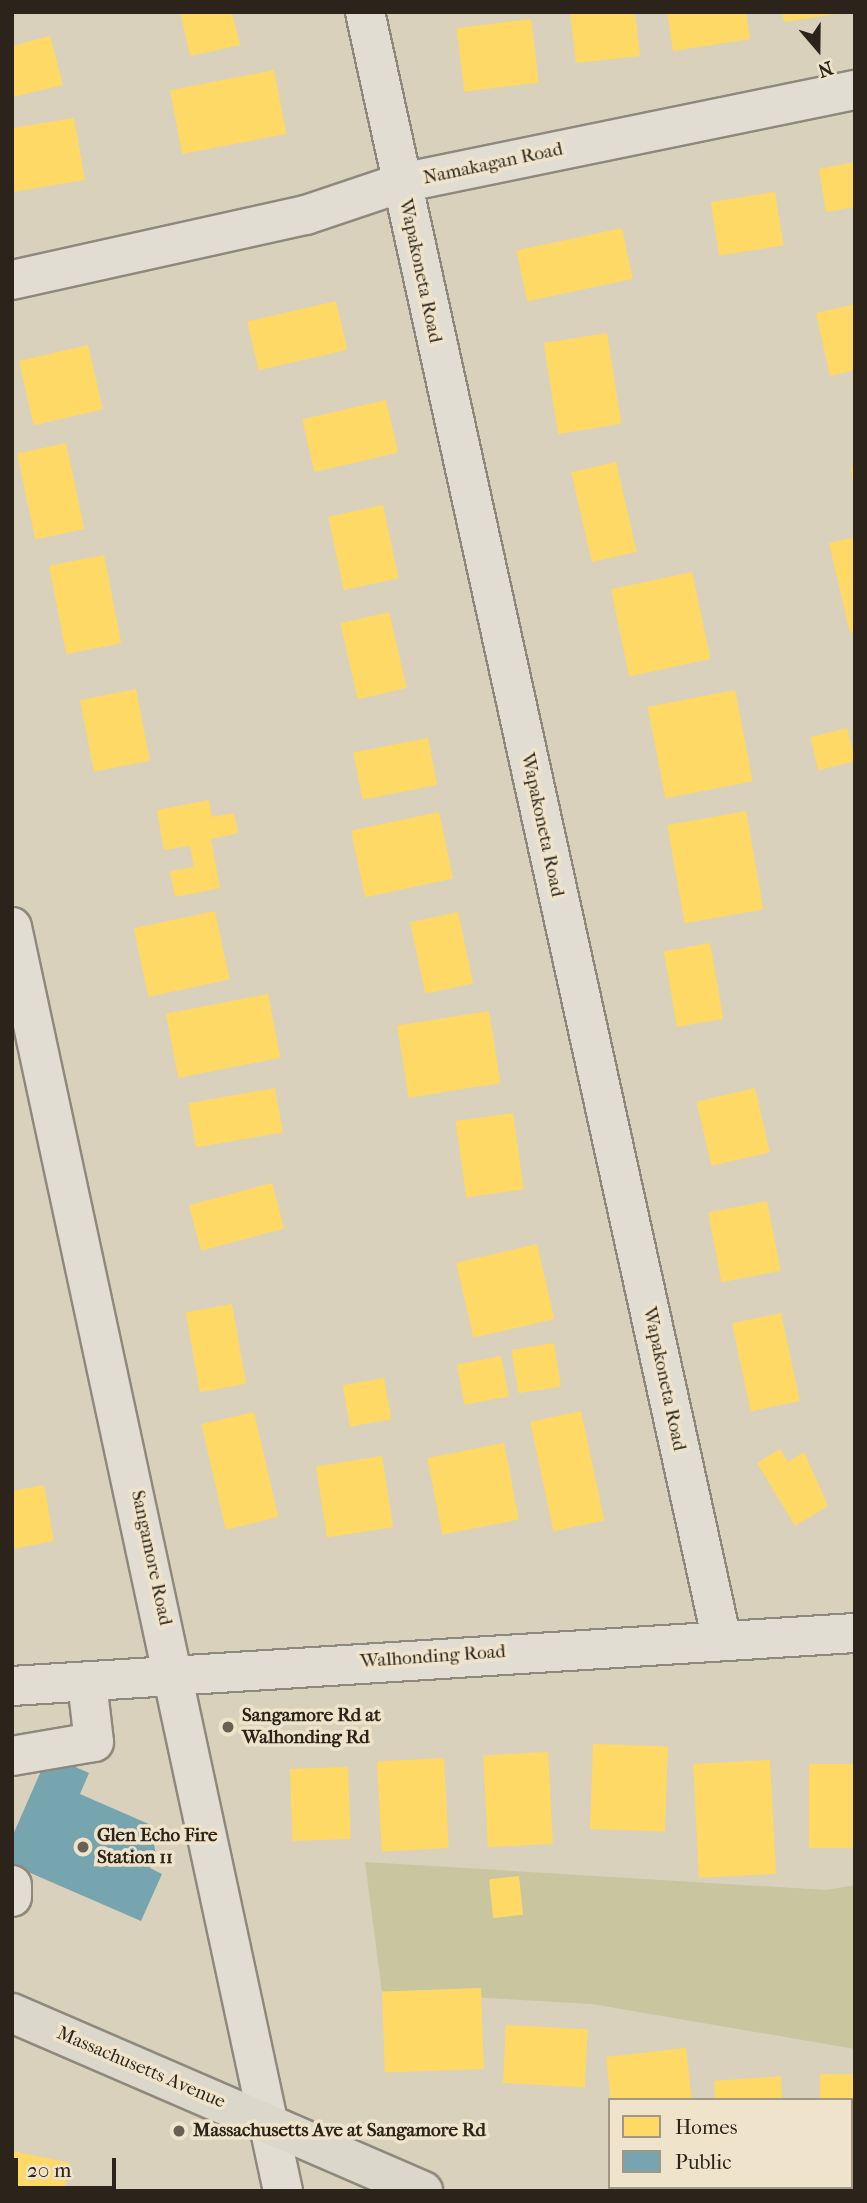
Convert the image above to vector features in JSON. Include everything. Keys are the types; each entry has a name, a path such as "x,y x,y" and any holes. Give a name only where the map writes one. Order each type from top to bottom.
{"main road":[{"name":"Massachusetts Avenue","path":"12,2013 423,2191"}],"street":[{"name":"Wapakoneta Road","path":"365,12 721,1637"},
{"name":"Namakagan Road","path":"12,280 306,215 401,183 855,90"},
{"name":"Sangamore Road","path":"12,926 176,1675 283,2191"},
{"name":"Walhonding Road","path":"12,1686 721,1637 855,1633"},
{"path":"12,1756 94,1742 87,1682"},
{"path":"12,1885 12,1897"}],"shaded area":[{"path":"365,1862 826,1890 855,1885 855,2049 592,2004 382,1992"}],"building: Homes":[{"path":"180,12 232,12 240,45 190,56"},
{"path":"570,12 635,12 640,56 576,63"},
{"path":"667,12 746,12 750,39 673,51"},
{"path":"782,12 837,12 837,14 784,22"},
{"path":"531,19 539,83 464,92 457,28"},
{"path":"50,36 63,85 12,97 12,46"},
{"path":"274,70 286,134 182,154 170,90"},
{"path":"74,118 85,180 12,192 12,128"},
{"path":"855,162 855,207 826,212 819,169"},
{"path":"775,192 783,245 719,256 711,202"},
{"path":"622,228 633,279 527,301 516,250"},
{"path":"336,301 347,350 259,370 247,321"},
{"path":"855,304 855,370 830,376 816,313"},
{"path":"607,333 621,424 558,434 544,343"},
{"path":"88,345 103,409 34,425 19,361"},
{"path":"386,400 398,453 314,472 302,419"},
{"path":"66,443 84,529 35,539 17,453"},
{"path":"616,462 637,552 592,562 571,472"},
{"path":"851,467 855,467 855,484 853,484"},
{"path":"383,505 399,578 344,590 328,517"},
{"path":"855,537 855,632 850,633 829,543"},
{"path":"104,555 121,643 66,654 49,566"},
{"path":"692,572 711,659 629,676 611,589"},
{"path":"389,612 407,688 358,699 340,623"},
{"path":"136,689 150,761 94,772 80,700"},
{"path":"735,690 753,781 665,798 648,707"},
{"path":"847,728 855,761 818,770 810,737"},
{"path":"428,738 437,785 363,800 353,753"},
{"path":"209,800 212,817 234,813 238,833 211,839 220,888 175,897 170,871 194,867 190,846 164,850 157,810"},
{"path":"746,811 763,909 685,923 667,825"},
{"path":"439,812 453,879 365,897 351,831"},
{"path":"215,911 230,979 148,997 134,928"},
{"path":"458,912 473,983 425,994 410,922"},
{"path":"710,943 723,1019 677,1027 664,951"},
{"path":"268,994 280,1058 178,1078 166,1014"},
{"path":"489,1011 500,1083 409,1098 397,1026"},
{"path":"275,1088 283,1132 196,1148 188,1103"},
{"path":"755,1088 770,1152 711,1166 697,1101"},
{"path":"513,1113 524,1189 466,1197 456,1121"},
{"path":"272,1183 284,1228 201,1251 189,1205"},
{"path":"767,1201 781,1271 722,1282 708,1212"},
{"path":"537,1244 554,1319 473,1338 456,1263"},
{"path":"232,1304 246,1384 200,1392 186,1312"},
{"path":"781,1313 800,1401 751,1411 732,1323"},
{"path":"554,1343 561,1386 518,1393 512,1350"},
{"path":"501,1356 509,1396 465,1405 457,1365"},
{"path":"384,1378 391,1419 350,1427 343,1385"},
{"path":"581,1411 604,1521 553,1531 530,1422"},
{"path":"254,1412 278,1517 226,1529 201,1424"},
{"path":"504,1443 519,1520 442,1534 427,1458"},
{"path":"780,1449 788,1462 804,1452 828,1506 795,1526 757,1463"},
{"path":"382,1456 393,1527 327,1538 316,1466"},
{"path":"44,1485 54,1541 12,1549 12,1491"},
{"path":"593,1744 668,1747 665,1832 590,1829"},
{"path":"548,1752 553,1844 488,1847 483,1755"},
{"path":"444,1758 449,1848 382,1851 377,1762"},
{"path":"770,1760 776,1874 699,1878 693,1764"},
{"path":"809,1764 855,1764 855,1848 809,1848"},
{"path":"348,1767 351,1839 293,1841 290,1769"},
{"path":"519,1876 523,1915 493,1918 489,1879"},
{"path":"481,1988 484,2069 385,2072 382,1991"},
{"path":"506,2025 588,2029 585,2087 503,2083"},
{"path":"686,2048 692,2098 611,2098 606,2057"},
{"path":"820,2074 855,2074 855,2152 853,2098 820,2098"},
{"path":"781,2076 782,2098 715,2098 714,2081"},
{"path":"12,2151 70,2163 64,2191 12,2191"}],"building: Public":[{"name":"Glen Echo Fire Station 11","path":"48,1755 89,1773 80,1794 151,1825 156,1856 150,1868 162,1874 141,1921 12,1865 12,1837"}],"place":[{"name":"Sangamore Rd at Walhonding Rd","path":"228,1727"},
{"name":"Glen Echo Fire Station 11","path":"83,1847"},
{"name":"Massachusetts Ave at Sangamore Rd","path":"179,2131"}]}
